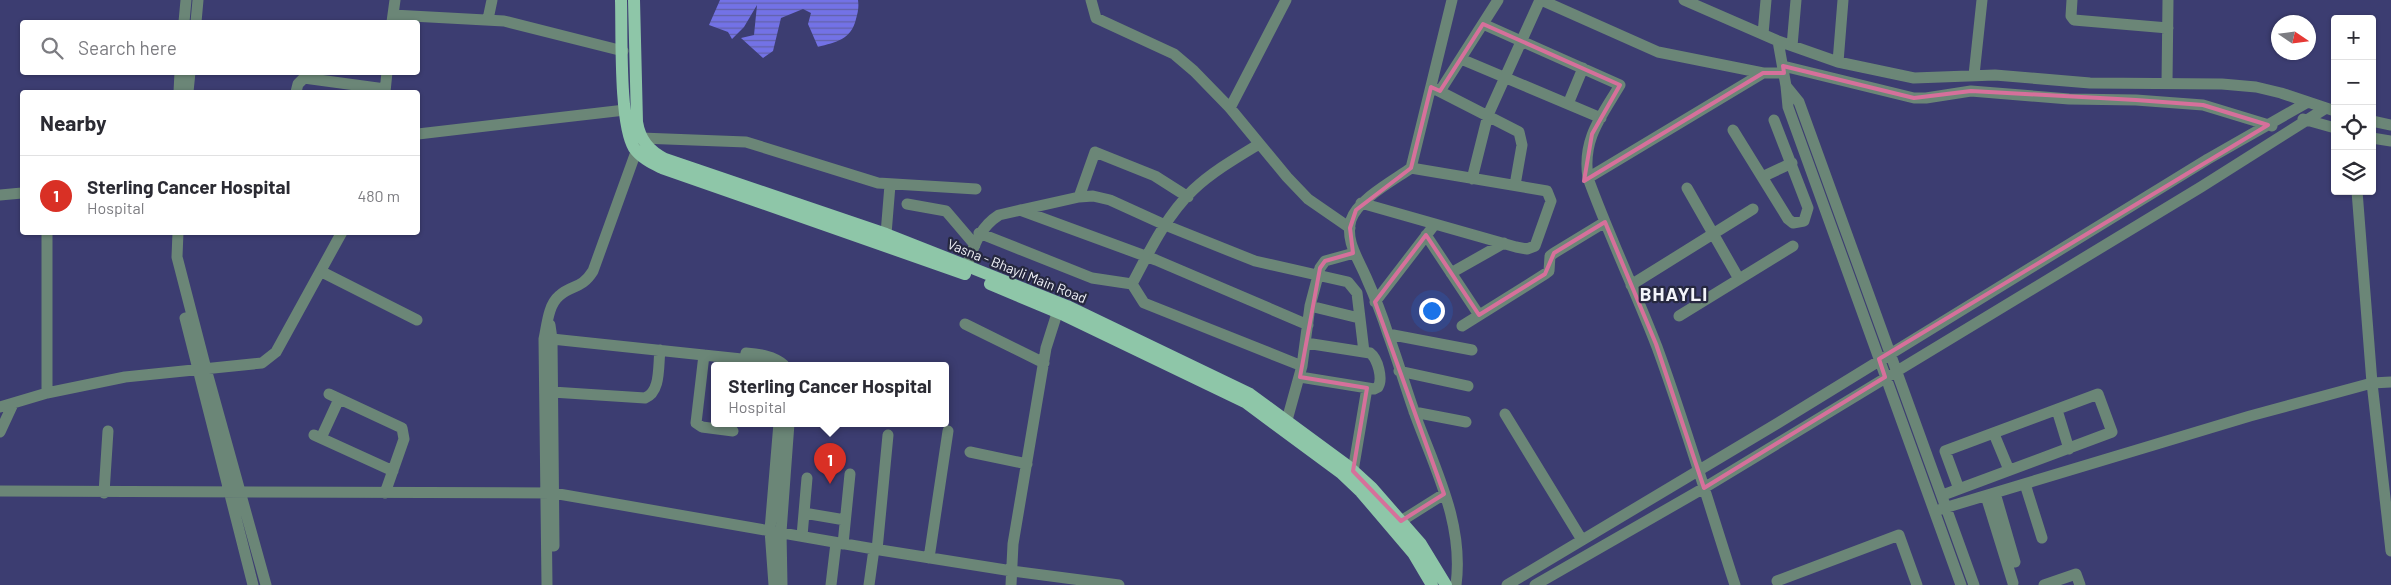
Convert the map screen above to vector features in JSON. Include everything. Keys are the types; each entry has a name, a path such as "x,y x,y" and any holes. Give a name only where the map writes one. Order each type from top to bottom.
{"main road":[{"name":"Vasna - Bhayli Main Road","path":"621,0 626,128 647,160 662,168 965,270"},
{"path":"634,0 638,144"},
{"name":"Vasna - Bhayli Main Road","path":"638,144 665,159 886,234 965,270 1062,309 1250,394 1353,471 1421,544 1446,585"},
{"name":"Vasna - Bhayli Main Road","path":"1062,309 1245,402 1341,473 1361,492 1413,553 1432,585"}],"street":[{"path":"184,20 186,0"},
{"path":"196,20 198,0"},
{"path":"395,0 392,19 488,19 518,24 623,51"},
{"path":"488,19 492,0"},
{"path":"1091,0 1096,18 1174,54 1194,70 1230,108 1259,144 1308,198 1350,228"},
{"path":"1230,108 1286,0"},
{"path":"1452,0 1436,89 1411,168 1362,203 1352,218 1350,228 1354,253 1366,277 1388,334 1399,371 1452,516 1458,558 1456,585"},
{"path":"1436,89 1461,59 1498,0"},
{"path":"1472,179 1488,116 1520,40 1541,0 1658,52 1763,73"},
{"path":"1684,0 1778,41 1838,62 1914,78 1974,75 2090,83 2222,84 2256,87 2298,107 2321,113 2331,124"},
{"path":"1763,34 1766,0"},
{"path":"1792,46 1796,0"},
{"path":"1838,62 1843,0"},
{"path":"1974,75 1982,0"},
{"path":"2072,0 2071,16 2074,20 2168,28"},
{"path":"2167,84 2168,0"},
{"path":"1483,24 1620,85 1592,134 1586,163 1588,178 1656,344 1700,469 1704,488 1735,585"},
{"path":"1778,41 1788,107 1885,377 1936,511 1961,585"},
{"path":"1461,59 1601,118"},
{"path":"1568,104 1583,68"},
{"path":"1588,178 1763,73 1783,69 1914,98 1971,91 2070,99 2136,100 2203,105 2290,132"},
{"path":"179,90 180,75"},
{"path":"188,90 190,75"},
{"path":"385,90 387,75"},
{"path":"296,90 298,84 304,78 347,88 372,90"},
{"path":"1786,86 1800,102 1974,585"},
{"path":"1436,89 1519,132 1521,138 1515,185"},
{"path":"1507,585 1844,383 1890,352 2208,159 2298,107 2321,113"},
{"path":"420,134 625,110"},
{"path":"1535,585 1704,488 2321,113"},
{"path":"1733,130 1788,219 1798,223 1804,221 1808,208 1774,120"},
{"path":"2376,122 2391,125"},
{"path":"2376,139 2391,141"},
{"path":"554,585 544,339 552,304 560,295 579,287 593,271 638,144 746,142 878,183 976,189"},
{"path":"1132,284 1165,225 1188,197 1227,163 1259,144"},
{"path":"1080,197 1095,152 1155,176 1188,197"},
{"path":"1762,177 1792,164"},
{"path":"1362,203 1504,243 1532,249 1535,246 1551,201 1550,195 1547,192 1411,168"},
{"path":"1797,179 1824,170"},
{"path":"886,234 890,185"},
{"path":"1687,188 1739,279"},
{"path":"0,195 20,193"},
{"path":"2357,195 2372,383 2391,551"},
{"path":"965,270 979,233 999,215 1080,197 1093,196 1110,200 1165,225 1255,261 1348,282 1357,293 1364,352"},
{"path":"907,204 946,211 975,245"},
{"path":"1631,285 1752,208"},
{"path":"1019,210 1146,257 1308,325"},
{"path":"1462,326 1545,274 1549,271 1550,256 1605,222"},
{"path":"1375,302 1435,224"},
{"path":"979,233 1092,278 1132,284"},
{"path":"47,235 47,393"},
{"path":"171,235 170,257 201,370 241,492 266,585"},
{"path":"178,235 177,257 201,370 253,585"},
{"path":"0,407 47,393 125,377 262,362 276,352 322,272 340,235"},
{"path":"1426,236 1479,315"},
{"path":"1451,273 1504,243"},
{"path":"1679,316 1793,246"},
{"path":"1287,420 1301,371 1310,306 1318,274 1325,261 1354,253"},
{"path":"322,272 417,320"},
{"path":"1132,284 1144,304 1301,371 1367,388 1378,387 1380,382 1375,357 1370,353 1306,343"},
{"path":"1310,306 1359,318"},
{"path":"1018,585 1013,544 1046,348 1062,309"},
{"path":"1011,585 1020,546 1051,360 1062,309"},
{"path":"547,585 552,392 552,338 549,318"},
{"path":"965,324 1044,362"},
{"path":"1388,334 1472,350"},
{"path":"552,338 757,362"},
{"path":"639,348 748,353 764,356 777,362"},
{"path":"552,392 646,398 652,396 656,389 660,350"},
{"path":"704,355 696,423 702,427 732,431"},
{"path":"1399,371 1468,386"},
{"path":"1936,511 2250,416 2372,383 2391,382"},
{"path":"1353,471 1367,388"},
{"path":"1943,495 2112,432 2098,394 1945,451 1959,489"},
{"path":"385,493 393,471 404,439 405,433 402,428 334,397 317,437 393,471"},
{"path":"0,432 13,404"},
{"path":"2057,410 2069,449"},
{"path":"1414,412 1466,422"},
{"path":"1505,414 1582,540"},
{"path":"774,585 779,427"},
{"path":"782,585 775,531 788,427"},
{"path":"104,493 108,431"},
{"path":"929,558 948,431"},
{"path":"1994,434 2009,470"},
{"path":"869,585 888,435"},
{"path":"970,452 1027,464"},
{"path":"831,585 846,520 850,474"},
{"path":"802,536 807,478"},
{"path":"2025,484 2042,538"},
{"path":"0,491 104,493 549,493 1015,572 1119,585"},
{"path":"1401,521 1444,494"},
{"path":"1990,494 2015,562"},
{"path":"1990,494 2013,583"},
{"path":"804,512 846,520"},
{"path":"1774,584 1899,535 1917,585"},
{"path":"2044,585 2076,574 2080,585"}],"highlighted area":[{"path":"1483,24 1620,85 1592,134 1584,181 1763,73 1784,73 1783,66 1914,98 1971,91 2203,105 2268,125 1879,359 1885,377 1704,488 1656,344 1605,222 1554,253 1545,274 1479,315 1426,235 1375,302 1444,494 1401,521 1353,471 1367,388 1300,377 1320,268 1325,261 1353,253 1350,228 1356,210 1411,168 1431,87 1440,91"}],"shaded area":[{"path":"720,0 858,0 858,7 854,26 847,36 818,47 808,24 811,13 803,9 781,18 773,51 763,58 741,38 754,35 757,5 744,27 732,39 728,32 709,25"}],"place":[{"name":"Sterling Cancer Hospital","path":"830,484"}],"district":[{"name":"BHAYLI","path":"1674,294"}]}
